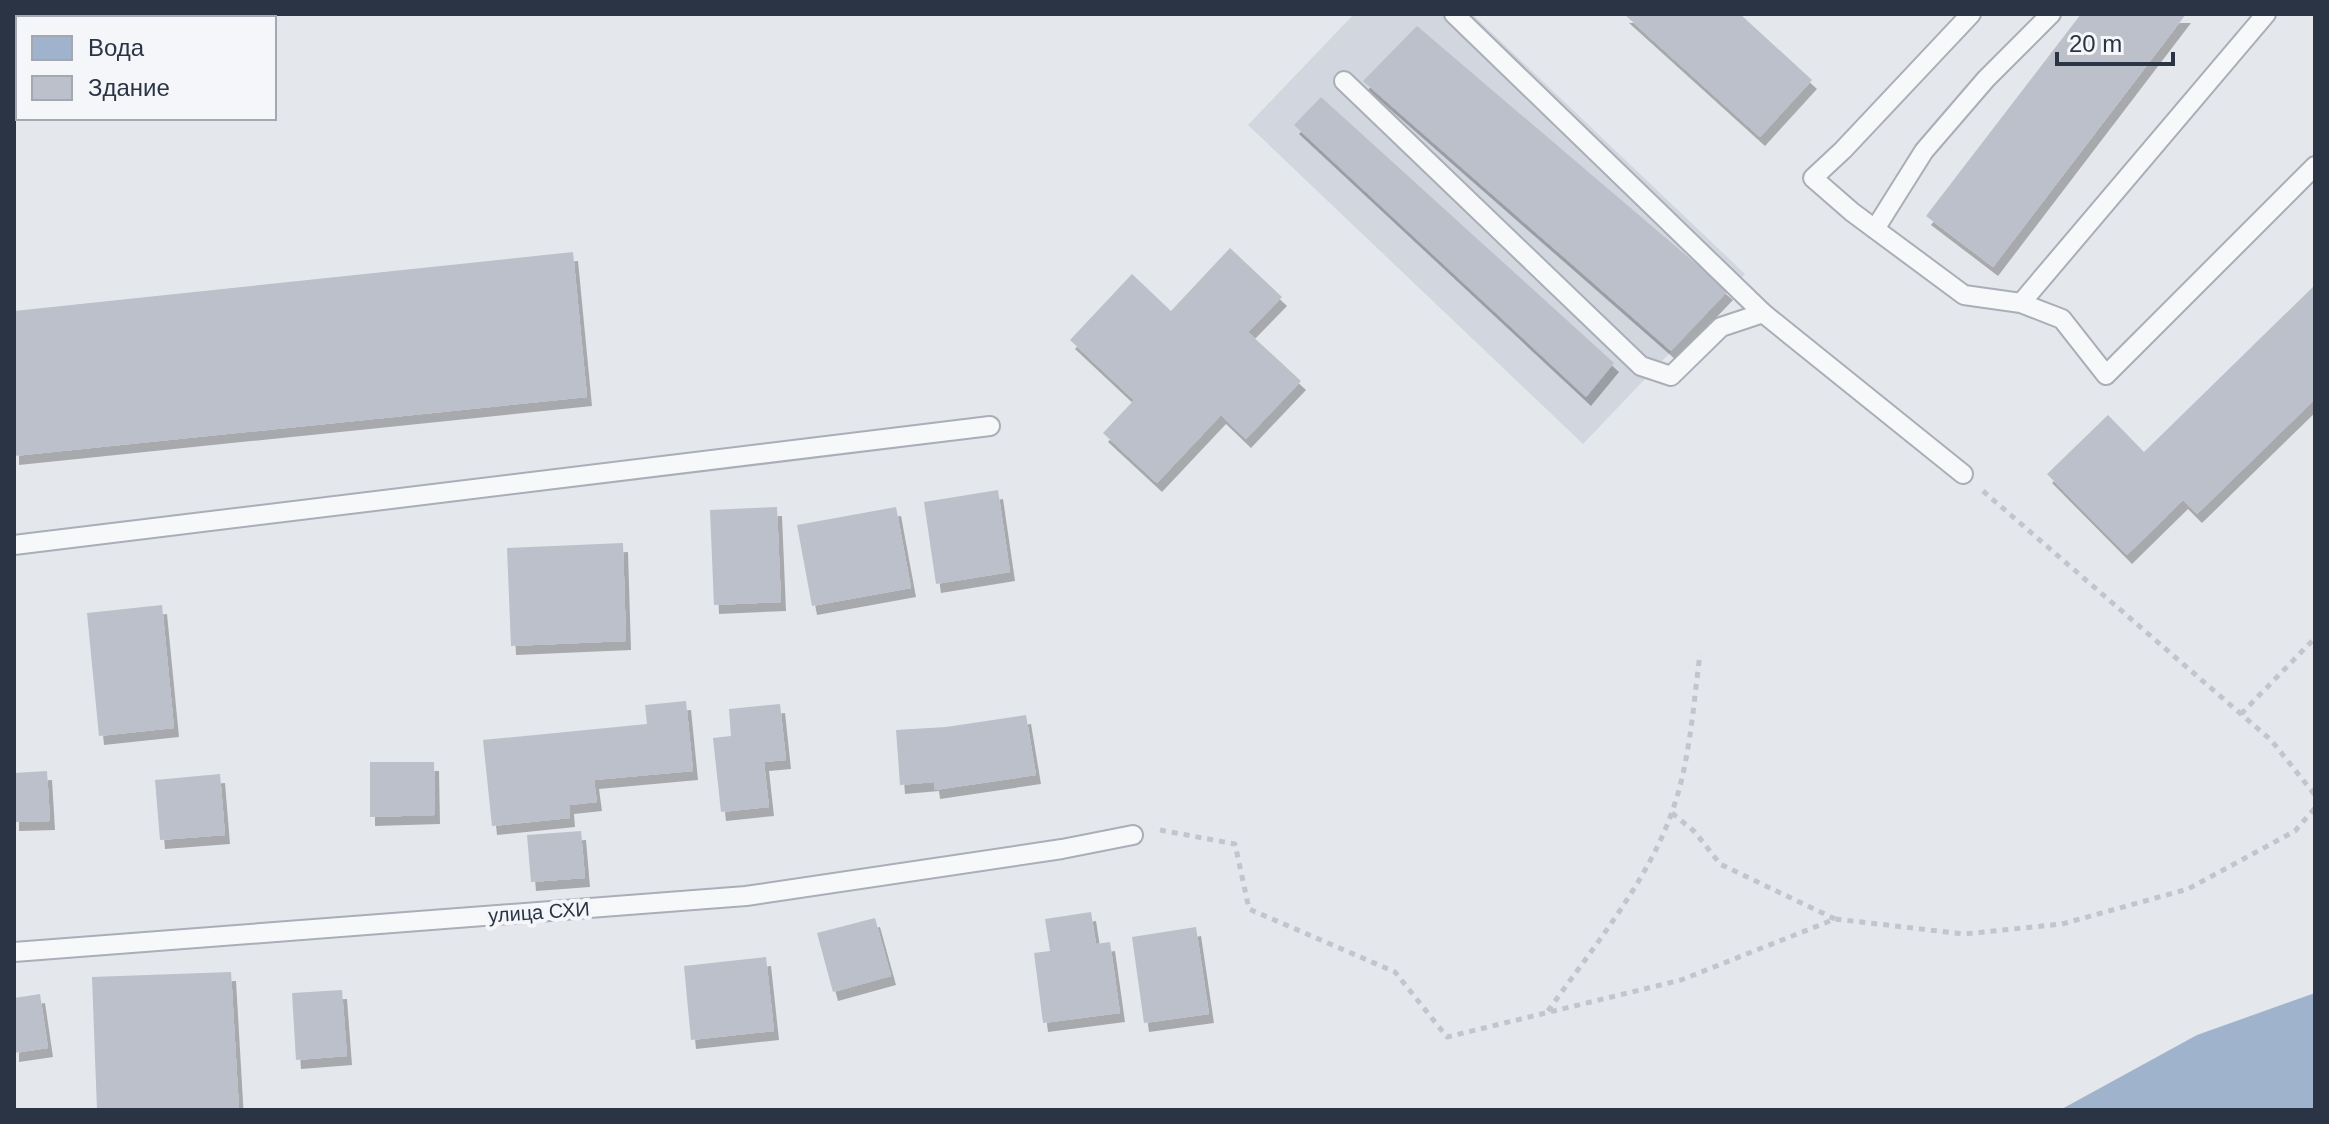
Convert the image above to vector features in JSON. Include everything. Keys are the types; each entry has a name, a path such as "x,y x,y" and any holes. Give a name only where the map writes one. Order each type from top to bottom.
{"lane":[{"path":"1454,14 1763,313 1963,474"},
{"path":"1971,14 1813,178 1964,295 2021,303 2062,319 2106,375 2315,166"},
{"path":"1875,229 1924,151 1986,79 2051,14"},
{"path":"2021,303 2266,14"},
{"path":"1344,81 1641,366 1671,376 1721,327 1763,313"},
{"path":"14,545 990,426"},
{"name":"улица СХИ","path":"14,952 746,896 1062,849 1133,835"}],"path":[{"path":"1963,474 2271,740 2315,795"},
{"path":"2241,714 2315,638"},
{"path":"1547,1012 1644,871 1672,813 1687,756 1700,654"},
{"path":"1672,813 1695,832 1720,864 1835,919 1964,934 2062,924 2188,889 2295,831 2315,808"},
{"path":"1152,829 1235,844 1249,909 1395,972 1447,1037 1681,980 1835,919"}],"shaded area":[{"path":"1354,14 1472,14 1745,274 1583,444 1248,125"}],"water":[{"path":"2315,993 2315,1110 2060,1110 2197,1035"}],"building":[{"path":"1624,14 1740,14 1812,80 1760,137"},
{"path":"2081,14 2186,14 1993,267 1926,216"},
{"path":"1417,26 1728,291 1671,351 1363,81"},
{"path":"1321,97 1614,363 1586,397 1294,125"},
{"path":"1230,248 1282,297 1248,332 1301,381 1246,439 1221,415 1157,483 1103,433 1134,400 1070,340 1132,274 1171,311"},
{"path":"573,252 587,397 14,456 14,311"},
{"path":"2315,285 2315,399 2197,514 2183,500 2127,555 2047,474 2108,415 2144,452"},
{"path":"998,490 1010,572 936,584 924,502"},
{"path":"777,507 781,602 714,605 710,510"},
{"path":"896,507 911,588 812,606 797,525"},
{"path":"623,543 626,641 511,646 507,548"},
{"path":"162,605 174,728 99,736 87,613"},
{"path":"686,701 693,771 594,780 597,802 569,805 570,818 492,826 483,740 647,724 645,705"},
{"path":"780,704 786,760 764,762 769,807 721,812 713,738 731,736 729,709"},
{"path":"1026,715 1036,775 935,790 934,782 900,785 896,730 946,727"},
{"path":"370,762 434,762 435,815 370,817"},
{"path":"47,771 50,821 14,822 14,773"},
{"path":"220,774 225,835 160,840 155,780"},
{"path":"581,831 585,878 531,882 527,835"},
{"path":"1091,912 1096,944 1110,942 1120,1013 1043,1023 1034,953 1050,951 1045,919"},
{"path":"875,918 891,976 833,992 817,933"},
{"path":"1196,927 1209,1014 1144,1023 1132,937"},
{"path":"766,957 774,1031 691,1040 684,966"},
{"path":"231,972 239,1110 97,1110 92,977"},
{"path":"342,990 347,1056 296,1060 292,993"},
{"path":"40,994 48,1048 14,1053 14,998"}]}
